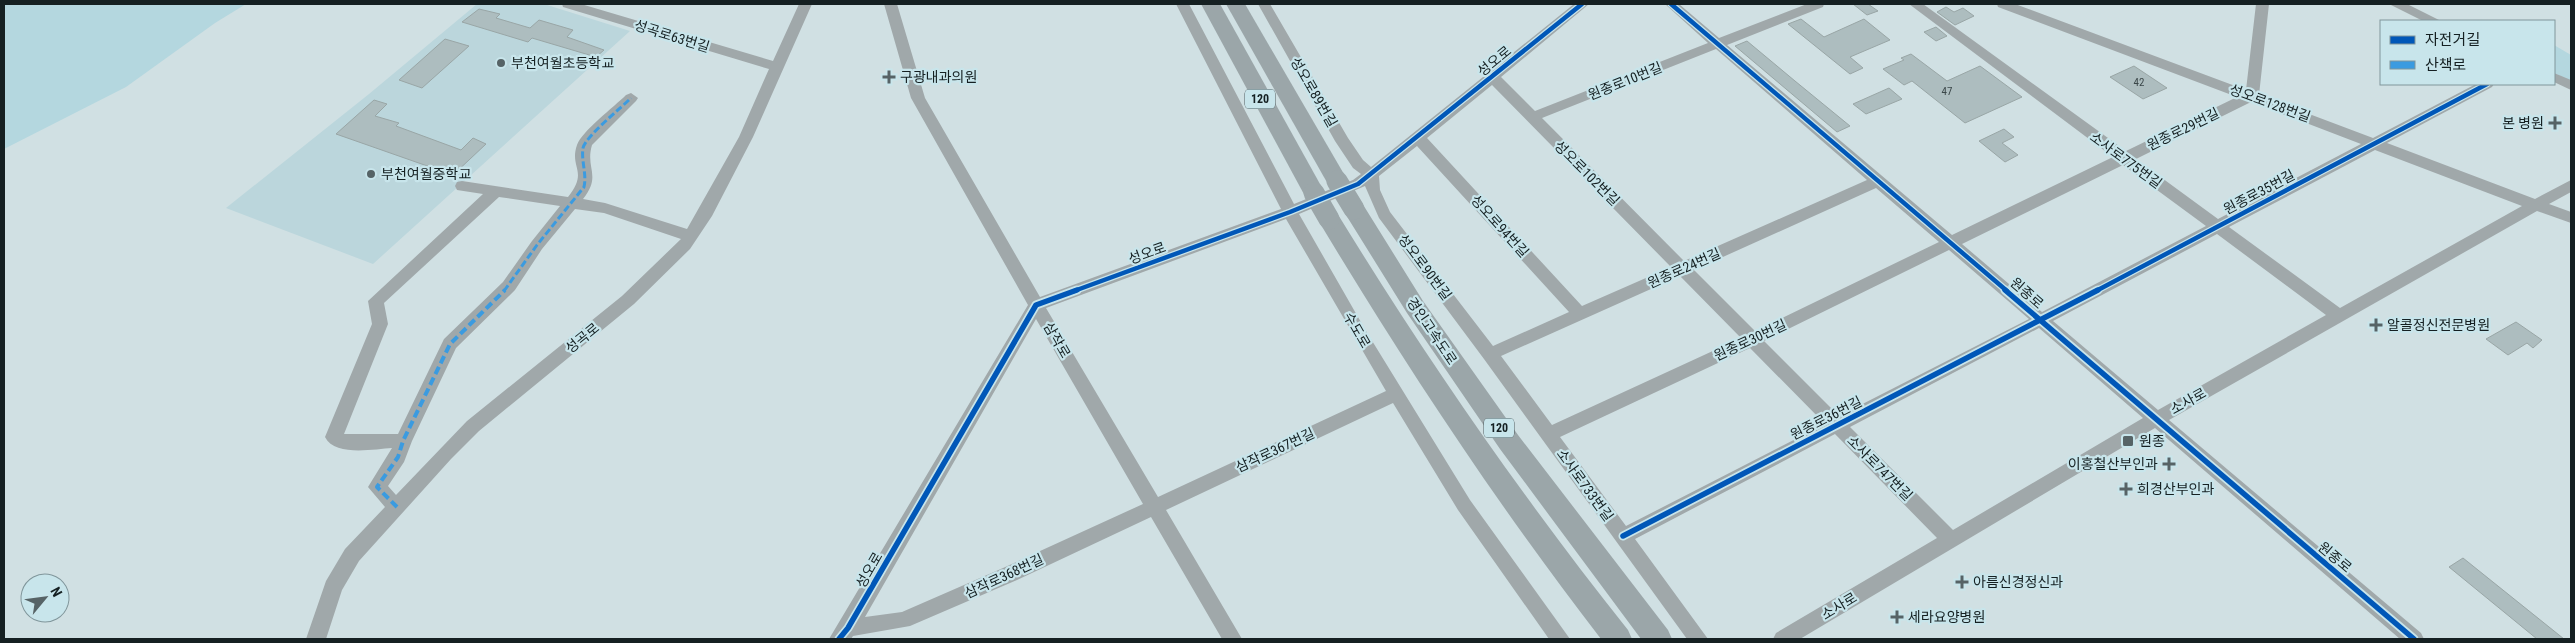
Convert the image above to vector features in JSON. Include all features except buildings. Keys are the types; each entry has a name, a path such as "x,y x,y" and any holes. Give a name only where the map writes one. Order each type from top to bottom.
{"highway":[{"name":"경인고속도로","path":"1210,4 1314,193 1385,313 1474,448 1557,564 1618,639"},
{"name":"경인고속도로","path":"1235,4 1337,181 1415,307 1509,442 1658,639"}],"street":[{"name":"성곡로63번길","path":"568,4 776,68"},
{"name":"성곡로","path":"316,639 333,588 352,555 473,426 628,300 667,265 691,236 746,137 805,4"},
{"name":"삼작로","path":"890,4 918,98 1036,305 1232,639"},
{"name":"수도로","path":"1182,4 1290,212 1396,394 1464,505 1560,639"},
{"name":"성오로89번길","path":"1264,4 1342,141 1358,164 1371,175"},
{"name":"성오로","path":"844,634 1036,305 1348,189 1371,175 1418,138 1582,4"},
{"name":"원종로","path":"1671,4 2414,639"},
{"name":"원종로10번길","path":"1532,117 1818,4"},
{"name":"소사로775번길","path":"1915,4 2339,316"},
{"name":"성오로128번길","path":"2003,4 2377,143 2571,218"},
{"path":"2252,96 2263,4"},
{"path":"2396,4 2432,20"},
{"name":"성오로102번길","path":"1492,77 1682,268"},
{"path":"2555,77 2571,85"},
{"name":"원종로35번길","path":"2041,320 2485,85"},
{"name":"원종로29번길","path":"1951,243 2252,96"},
{"path":"397,507 377,487 398,457 403,441 450,344 509,286 570,202 584,187 587,179 581,151 584,143 631,98"},
{"name":"성오로94번길","path":"1418,138 1580,314"},
{"name":"성오로90번길","path":"1371,175 1373,190 1384,214 1490,354"},
{"name":"원종로24번길","path":"1490,354 1878,180"},
{"name":"소사로","path":"1783,639 2156,419 2571,185"},
{"path":"462,186 605,208 691,236"},
{"path":"403,441 344,442 334,437 380,324 376,301 495,192"},
{"name":"원종로30번길","path":"1549,434 1753,339 1951,243"},
{"name":"소사로747번길","path":"1682,268 1951,540"},
{"name":"원종로36번길","path":"1623,536 2041,320"},
{"name":"소사로733번길","path":"1490,354 1698,639"},
{"name":"삼작로367번길","path":"1153,505 1396,394"},
{"name":"삼작로368번길","path":"844,634 904,620 1010,574 1153,505"}],"shaded area":[{"path":"4,4 246,4 215,23 126,87 4,149"},
{"path":"477,4 544,4 630,31 373,264 226,208 369,94"},
{"path":"2555,46 2571,55 2571,81 2555,73"}],"marked path":[{"path":"397,507 377,487 398,457 403,441 450,344 509,286 537,245 584,187 586,176 583,149 585,143 631,98"}],"cycle path":[{"path":"839,639 848,628 1036,305 1290,212 1358,184 1424,133 1582,4"},
{"path":"1671,4 2414,639"},
{"path":"1623,536 2041,320 2485,85"}],"place":[{"name":"부천여월초등학교","path":"501,63"},
{"name":"구광내과의원","path":"889,77"},
{"name":"본 병원","path":"2555,123"},
{"name":"부천여월중학교","path":"371,174"},
{"name":"알콜정신전문병원","path":"2376,325"},
{"name":"원종","path":"2128,441"},
{"name":"이홍철산부인과","path":"2169,464"},
{"name":"희경산부인과","path":"2126,489"},
{"name":"아름신경정신과","path":"1962,582"},
{"name":"세라요양병원","path":"1897,617"}]}
